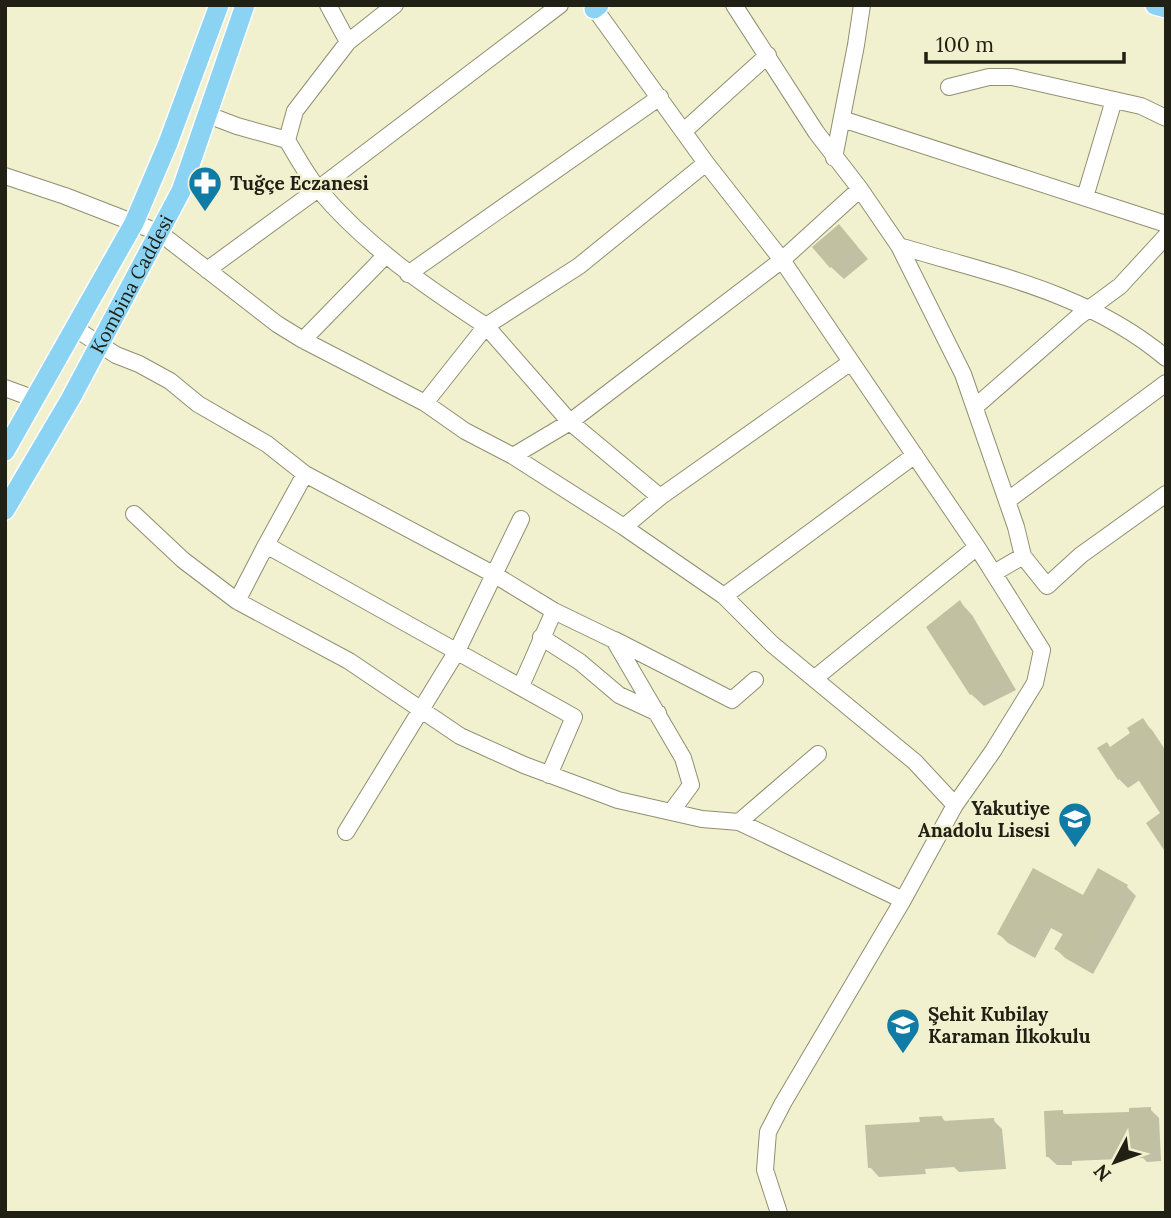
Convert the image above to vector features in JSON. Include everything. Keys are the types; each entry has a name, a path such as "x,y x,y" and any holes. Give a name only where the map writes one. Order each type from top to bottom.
{"main road":[{"name":"Kombina Caddesi","path":"5,451 134,223 219,5"},
{"name":"Kombina Caddesi","path":"5,510 71,398 181,191 245,5"},
{"path":"1155,5 1166,9"}],"street":[{"path":"328,5 348,42"},
{"path":"286,140 295,111 348,42 395,5"},
{"path":"207,270 560,5"},
{"path":"734,5 834,158 899,246 963,374 1023,556 1047,586 1081,555 1166,494"},
{"path":"834,158 862,5"},
{"path":"595,6 706,163 782,260 977,547 1042,650 1035,683 993,751 955,805 768,1132 765,1170 779,1213"},
{"path":"684,131 768,55"},
{"path":"949,87 989,76 1012,77 1141,106 1166,118"},
{"path":"408,274 660,97"},
{"path":"1085,197 1114,100"},
{"path":"208,115 236,127 286,140 318,189 386,256 408,274 486,326 570,422 660,497"},
{"path":"842,119 1166,224"},
{"path":"425,403 486,326 579,266 706,163"},
{"path":"5,176 160,233 277,324 425,403 465,431 513,456 624,527 724,596 772,644 915,762 955,805"},
{"path":"513,456 570,422 782,260 859,189"},
{"path":"975,407 1090,308 1120,286 1166,236"},
{"path":"899,246 1062,295 1143,338 1166,358"},
{"path":"303,340 386,256"},
{"path":"76,329 116,355 170,381 198,404 267,444 305,474 495,575 554,611 732,700 755,680"},
{"path":"624,527 660,497 851,362"},
{"path":"1007,501 1166,383"},
{"path":"5,388 35,400"},
{"path":"724,596 915,455"},
{"path":"237,601 305,474"},
{"path":"134,514 183,560 237,601 349,661 460,736 549,775 618,800 702,819 739,822 903,900"},
{"path":"346,832 457,651 521,519"},
{"path":"265,545 574,718 549,775"},
{"path":"815,678 977,547"},
{"path":"993,573 1023,556"},
{"path":"521,686 554,611"},
{"path":"541,637 580,662 619,695 658,713"},
{"path":"614,640 683,758 691,785 671,812"},
{"path":"739,822 818,754"}],"building":[{"path":"839,224 857,246 830,268 812,247"},
{"path":"960,600 1005,677 970,695 926,627"},
{"path":"1143,718 1166,754 1166,853 1146,823 1160,813 1132,770 1118,780 1097,748 1107,742 1110,747 1130,733 1127,728"},
{"path":"1033,868 1083,895 1098,868 1128,885 1083,966 1054,949 1064,932 1042,920 1025,950 997,934"},
{"path":"1151,1107 1152,1153 1136,1153 1135,1150 1064,1153 1064,1156 1046,1157 1044,1111 1063,1110 1063,1114 1129,1112 1129,1108"},
{"path":"942,1116 943,1121 994,1118 998,1161 948,1164 948,1158 917,1160 917,1165 868,1168 865,1125 920,1122 919,1117"}],"place":[{"name":"Tuğçe Eczanesi","path":"205,213"},
{"name":"Yakutiye Anadolu Lisesi","path":"1075,849"},
{"name":"Şehit Kubilay Karaman İlkokulu","path":"903,1055"}]}
